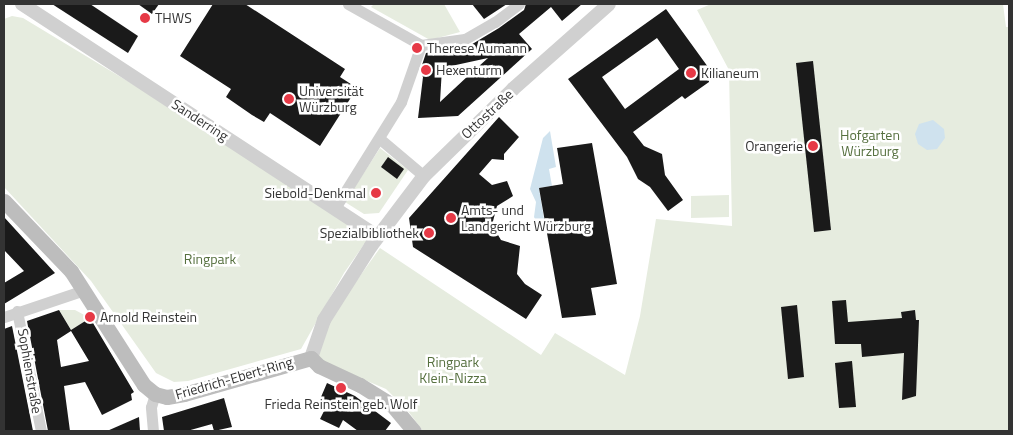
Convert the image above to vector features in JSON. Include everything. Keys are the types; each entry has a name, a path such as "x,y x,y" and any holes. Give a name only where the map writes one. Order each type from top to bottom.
{"main road":[{"name":"Friedrich-Ebert-Ring","path":"4,201 71,272 144,385 155,394 167,397 184,394 311,358 319,366 360,385 392,405 414,431"}],"street":[{"name":"Sanderring","path":"22,4 378,237"},
{"path":"348,4 421,46 465,39 495,22 519,4"},
{"name":"Ottostraße","path":"311,358 324,320 378,237 424,176 508,94 610,4"},
{"path":"335,208 380,139 405,94 421,46"},
{"path":"380,139 424,176"},
{"path":"4,317 84,290"},
{"name":"Sophienstraße","path":"17,312 41,431"},
{"path":"153,431 151,407 155,394"}],"green space":[{"path":"374,4 444,4 460,32 430,40 371,7"},
{"name":"Hofgarten Würzburg","path":"711,4 1003,4 1006,27 1009,27 1009,431 423,431 408,411 386,389 311,357 310,346 380,248 541,355 555,333 625,375 640,316 656,219 732,226 729,70 697,10"},
{"name":"Ringpark","path":"12,16 23,18 374,230 344,273 301,349 188,381 174,382 156,373 91,281 4,187 4,19"},
{"path":"380,148 408,170 379,213 364,214 345,202"},
{"path":"729,195 729,217 691,218 691,196"},
{"path":"59,310 75,310 90,318 71,330"}],"water":[{"path":"933,120 944,129 945,138 937,149 927,150 918,144 915,134 919,124"},
{"path":"550,131 556,167 549,169 552,186 539,188 546,231 538,225 534,217 536,202 530,189 543,138"}],"building":[{"path":"52,4 90,4 138,36 128,53"},
{"path":"138,4 159,4 152,14"},
{"path":"213,4 245,4 345,69 340,77 357,88 320,146 270,113 264,122 252,115 226,97 231,89 180,56"},
{"path":"472,4 507,4 484,19"},
{"path":"526,4 582,4 562,21 551,7 519,34 532,49 458,116 418,118 423,77 420,71 426,53 469,46 524,10","holes":["488,58 440,102 442,68"]},
{"name":"Kilianeum","path":"666,9 708,67 709,82 685,99 682,96 633,132 644,146 662,154 665,175 683,200 668,211 650,187 638,179 627,157 568,79","holes":["657,38 679,69 625,109 602,77"]},
{"name":"Orangerie","path":"813,61 831,230 814,232 796,63"},
{"name":"Amts- und Landgericht Würzburg","path":"499,117 519,137 504,154 504,160 492,159 479,174 492,185 507,181 513,196 497,206 492,225 501,240 520,246 517,274 525,284 542,295 526,319 413,247 409,218"},
{"path":"592,143 617,284 591,288 596,315 562,318 539,188 563,184 557,148"},
{"path":"388,157 404,169 397,179 381,167"},
{"path":"4,217 55,273 4,304 4,283 24,271 4,250"},
{"path":"846,300 848,322 902,318 901,312 915,310 916,320 919,320 916,396 902,400 904,353 862,357 861,344 835,344 832,301"},
{"path":"797,305 804,377 788,379 781,307"},
{"path":"59,310 71,330 90,318 134,392 131,394 132,400 102,415 85,382 64,386 70,431 48,431 27,321","holes":["71,331 89,361 61,367 57,340"]},
{"path":"12,326 33,431 4,431 4,329"},
{"path":"852,361 856,407 839,408 835,363"},
{"path":"327,383 355,396 391,423 385,431 358,431 343,420 339,428 320,419 326,407 318,404"},
{"path":"224,398 232,427 214,431 212,424 187,431 164,431 162,417"},
{"path":"139,417 140,431 107,431"}],"place":[{"name":"THWS","path":"145,18"},
{"name":"Therese Aumann","path":"417,48"},
{"name":"Hexenturm","path":"426,70"},
{"name":"Kilianeum","path":"691,73"},
{"name":"Universität Würzburg","path":"289,99"},
{"name":"Orangerie","path":"813,146"},
{"name":"Siebold-Denkmal","path":"376,193"},
{"name":"Amts- und Landgericht Würzburg","path":"451,218"},
{"name":"Spezialbibliothek","path":"429,233"},
{"name":"Arnold Reinstein","path":"90,317"},
{"name":"Frieda Reinstein geb. Wolf","path":"341,388"}],"park label":[{"name":"Ringpark Klein-Nizza","path":"453,370"}]}
